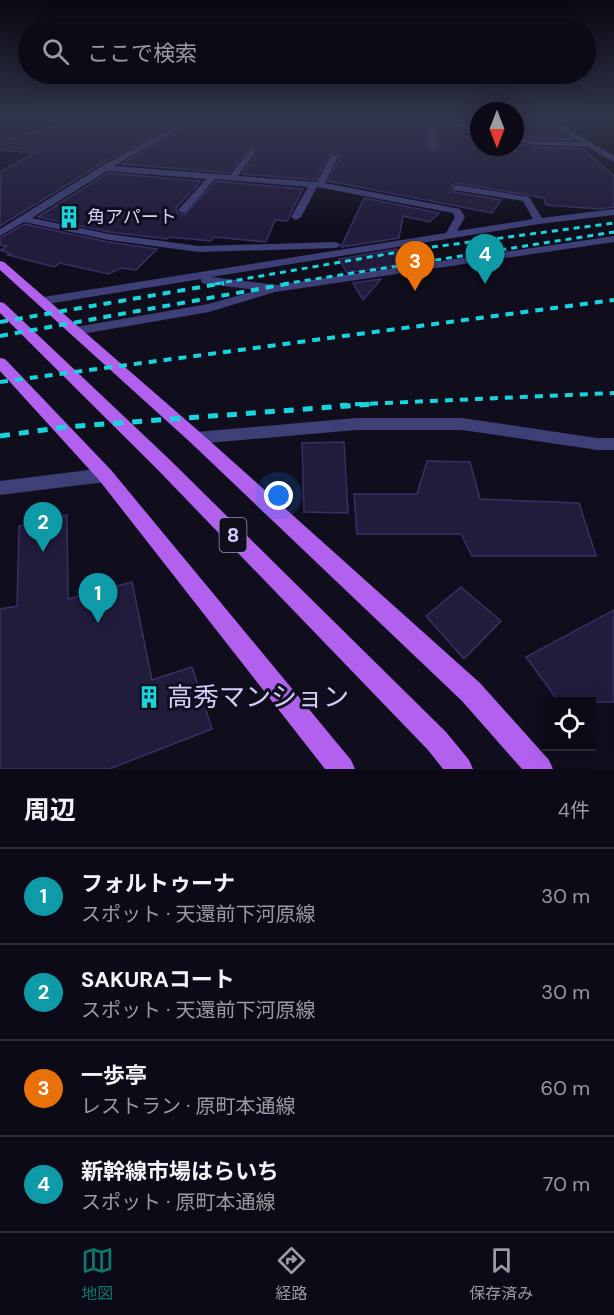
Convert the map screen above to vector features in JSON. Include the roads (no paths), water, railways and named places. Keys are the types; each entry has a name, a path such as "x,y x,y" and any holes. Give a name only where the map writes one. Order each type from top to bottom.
{"main road":[{"path":"0,264 196,438 471,692 540,769"},
{"name":"8","path":"0,306 163,464 436,741 460,769"},
{"path":"0,362 105,475 342,769"}],"street":[{"path":"0,233 129,155"},
{"path":"232,178 249,155"},
{"path":"296,217 334,157"},
{"path":"105,168 317,185 457,211 460,217 450,235"},
{"path":"183,210 212,177"},
{"path":"457,188 526,199 539,221"},
{"path":"44,303 368,248 539,221 614,212"},
{"path":"23,219 109,237 199,249 353,245 368,248"},
{"path":"76,332 209,308 277,289 614,239"},
{"path":"44,303 205,279 277,289"},
{"path":"196,438 356,424 462,424 597,444 614,444"},
{"path":"0,488 105,475"}],"railway":[{"path":"215,284 410,250 614,223"},
{"path":"283,284 614,232"},
{"path":"0,322 224,283"},
{"path":"0,336 292,283"},
{"path":"0,382 614,300"},
{"path":"340,405 614,393"},
{"path":"0,436 65,427 373,404"}],"place":[{"name":"角アパート","path":"69,217"},
{"name":"新幹線市場はらいち","path":"485,284"},
{"name":"一歩亭","path":"415,291"},
{"name":"SAKURAコート","path":"43,552"},
{"name":"フォルトゥーナ","path":"98,623"},
{"name":"高秀マンション","path":"149,697"}]}
